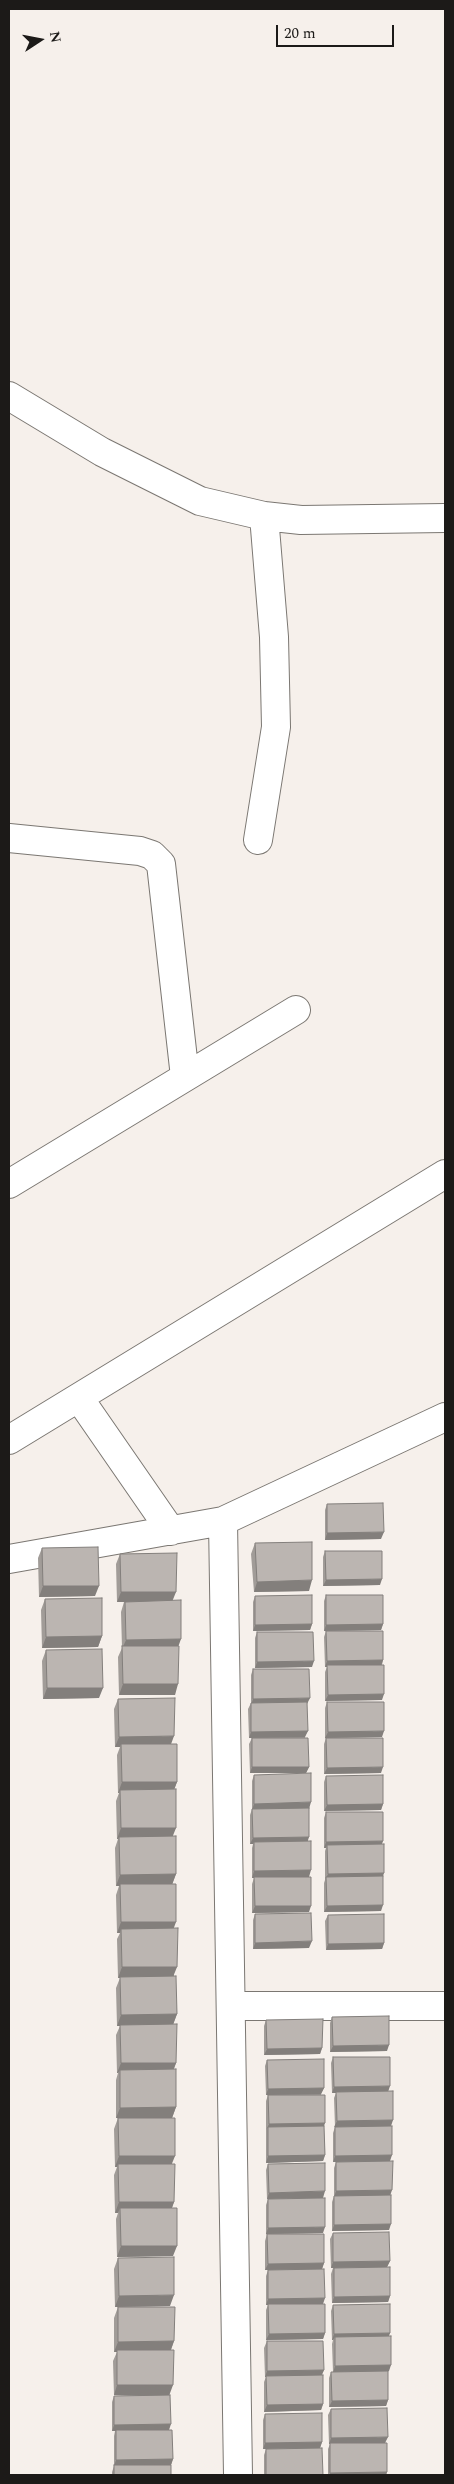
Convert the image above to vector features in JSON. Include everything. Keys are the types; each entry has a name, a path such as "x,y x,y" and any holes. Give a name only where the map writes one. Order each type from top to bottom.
{"street":[{"path":"9,396 102,452 200,501 264,516 302,520 445,518"},
{"path":"258,840 276,726 274,637 264,516"},
{"path":"9,838 140,851 152,855 161,864 185,1077"},
{"path":"9,1184 296,1010"},
{"path":"9,1440 445,1174"},
{"path":"79,1398 171,1531"},
{"path":"9,1558 223,1521 445,1417"},
{"path":"223,1521 238,2475"},
{"path":"231,2006 445,2006"}],"building":[{"path":"383,1503 384,1532 327,1533 327,1504"},
{"path":"312,1542 312,1580 257,1582 255,1543"},
{"path":"98,1547 99,1586 43,1586 42,1548"},
{"path":"325,1551 382,1551 382,1579 326,1580"},
{"path":"177,1553 176,1592 121,1592 120,1554"},
{"path":"312,1595 312,1624 255,1625 255,1596"},
{"path":"326,1595 383,1595 383,1624 326,1625"},
{"path":"102,1598 102,1636 46,1637 45,1599"},
{"path":"181,1600 181,1639 126,1640 125,1602"},
{"path":"326,1631 383,1631 383,1660 327,1661"},
{"path":"257,1632 313,1632 314,1661 257,1662"},
{"path":"122,1646 179,1646 178,1684 123,1684"},
{"path":"102,1649 103,1688 47,1688 46,1650"},
{"path":"327,1665 384,1665 384,1694 328,1695"},
{"path":"253,1669 309,1669 310,1698 253,1699"},
{"path":"175,1698 174,1736 119,1737 118,1699"},
{"path":"307,1702 308,1731 251,1732 251,1703"},
{"path":"327,1702 384,1702 384,1731 328,1732"},
{"path":"252,1738 308,1738 309,1767 252,1767"},
{"path":"326,1738 383,1738 383,1767 327,1768"},
{"path":"121,1744 177,1744 177,1782 122,1782"},
{"path":"311,1773 311,1802 254,1804 254,1775"},
{"path":"383,1775 383,1804 327,1805 326,1776"},
{"path":"176,1789 176,1828 121,1828 120,1790"},
{"path":"309,1808 309,1837 253,1838 252,1809"},
{"path":"326,1812 383,1812 383,1841 326,1842"},
{"path":"176,1836 176,1874 120,1875 119,1837"},
{"path":"311,1841 311,1870 254,1871 254,1842"},
{"path":"384,1844 384,1873 328,1874 327,1845"},
{"path":"383,1876 383,1905 327,1906 326,1877"},
{"path":"254,1877 311,1877 311,1906 255,1906"},
{"path":"120,1884 176,1884 176,1922 121,1922"},
{"path":"311,1913 312,1941 255,1943 255,1914"},
{"path":"384,1914 384,1943 328,1944 328,1915"},
{"path":"178,1928 177,1967 122,1967 121,1929"},
{"path":"176,1976 177,2014 121,2015 120,1977"},
{"path":"389,2016 389,2045 333,2046 332,2017"},
{"path":"323,2019 322,2048 267,2049 266,2020"},
{"path":"177,2024 176,2063 121,2063 120,2025"},
{"path":"333,2057 390,2057 390,2086 334,2087"},
{"path":"324,2059 324,2088 268,2089 267,2060"},
{"path":"176,2069 176,2107 120,2108 120,2070"},
{"path":"393,2091 393,2120 337,2121 336,2092"},
{"path":"268,2095 325,2095 325,2123 269,2124"},
{"path":"118,2118 175,2118 175,2156 119,2156"},
{"path":"324,2126 325,2155 268,2156 268,2127"},
{"path":"392,2126 392,2155 335,2156 335,2127"},
{"path":"393,2161 392,2190 336,2191 336,2162"},
{"path":"325,2163 325,2191 269,2193 268,2164"},
{"path":"118,2164 175,2164 174,2202 119,2202"},
{"path":"391,2195 391,2224 334,2225 334,2196"},
{"path":"325,2198 325,2227 268,2228 268,2199"},
{"path":"120,2208 177,2208 177,2246 121,2246"},
{"path":"389,2232 390,2261 333,2262 333,2233"},
{"path":"267,2234 324,2234 324,2263 268,2264"},
{"path":"174,2257 174,2295 119,2296 118,2258"},
{"path":"390,2267 390,2296 334,2297 334,2268"},
{"path":"324,2269 325,2298 268,2299 268,2270"},
{"path":"268,2304 325,2304 325,2333 269,2334"},
{"path":"390,2304 390,2333 334,2334 333,2305"},
{"path":"118,2307 175,2307 174,2341 118,2342"},
{"path":"391,2336 391,2365 335,2366 335,2337"},
{"path":"267,2341 323,2341 324,2370 267,2371"},
{"path":"117,2350 174,2350 173,2385 117,2385"},
{"path":"388,2371 388,2400 332,2401 331,2372"},
{"path":"323,2375 323,2404 267,2405 266,2376"},
{"path":"170,2395 171,2424 114,2425 114,2396"},
{"path":"387,2408 388,2437 331,2438 331,2409"},
{"path":"322,2413 322,2442 265,2443 265,2414"},
{"path":"116,2430 172,2430 173,2459 116,2460"},
{"path":"330,2443 387,2443 387,2472 330,2473"},
{"path":"322,2448 323,2475 266,2475 266,2449"},
{"path":"114,2465 171,2465 171,2475 114,2475"}]}
